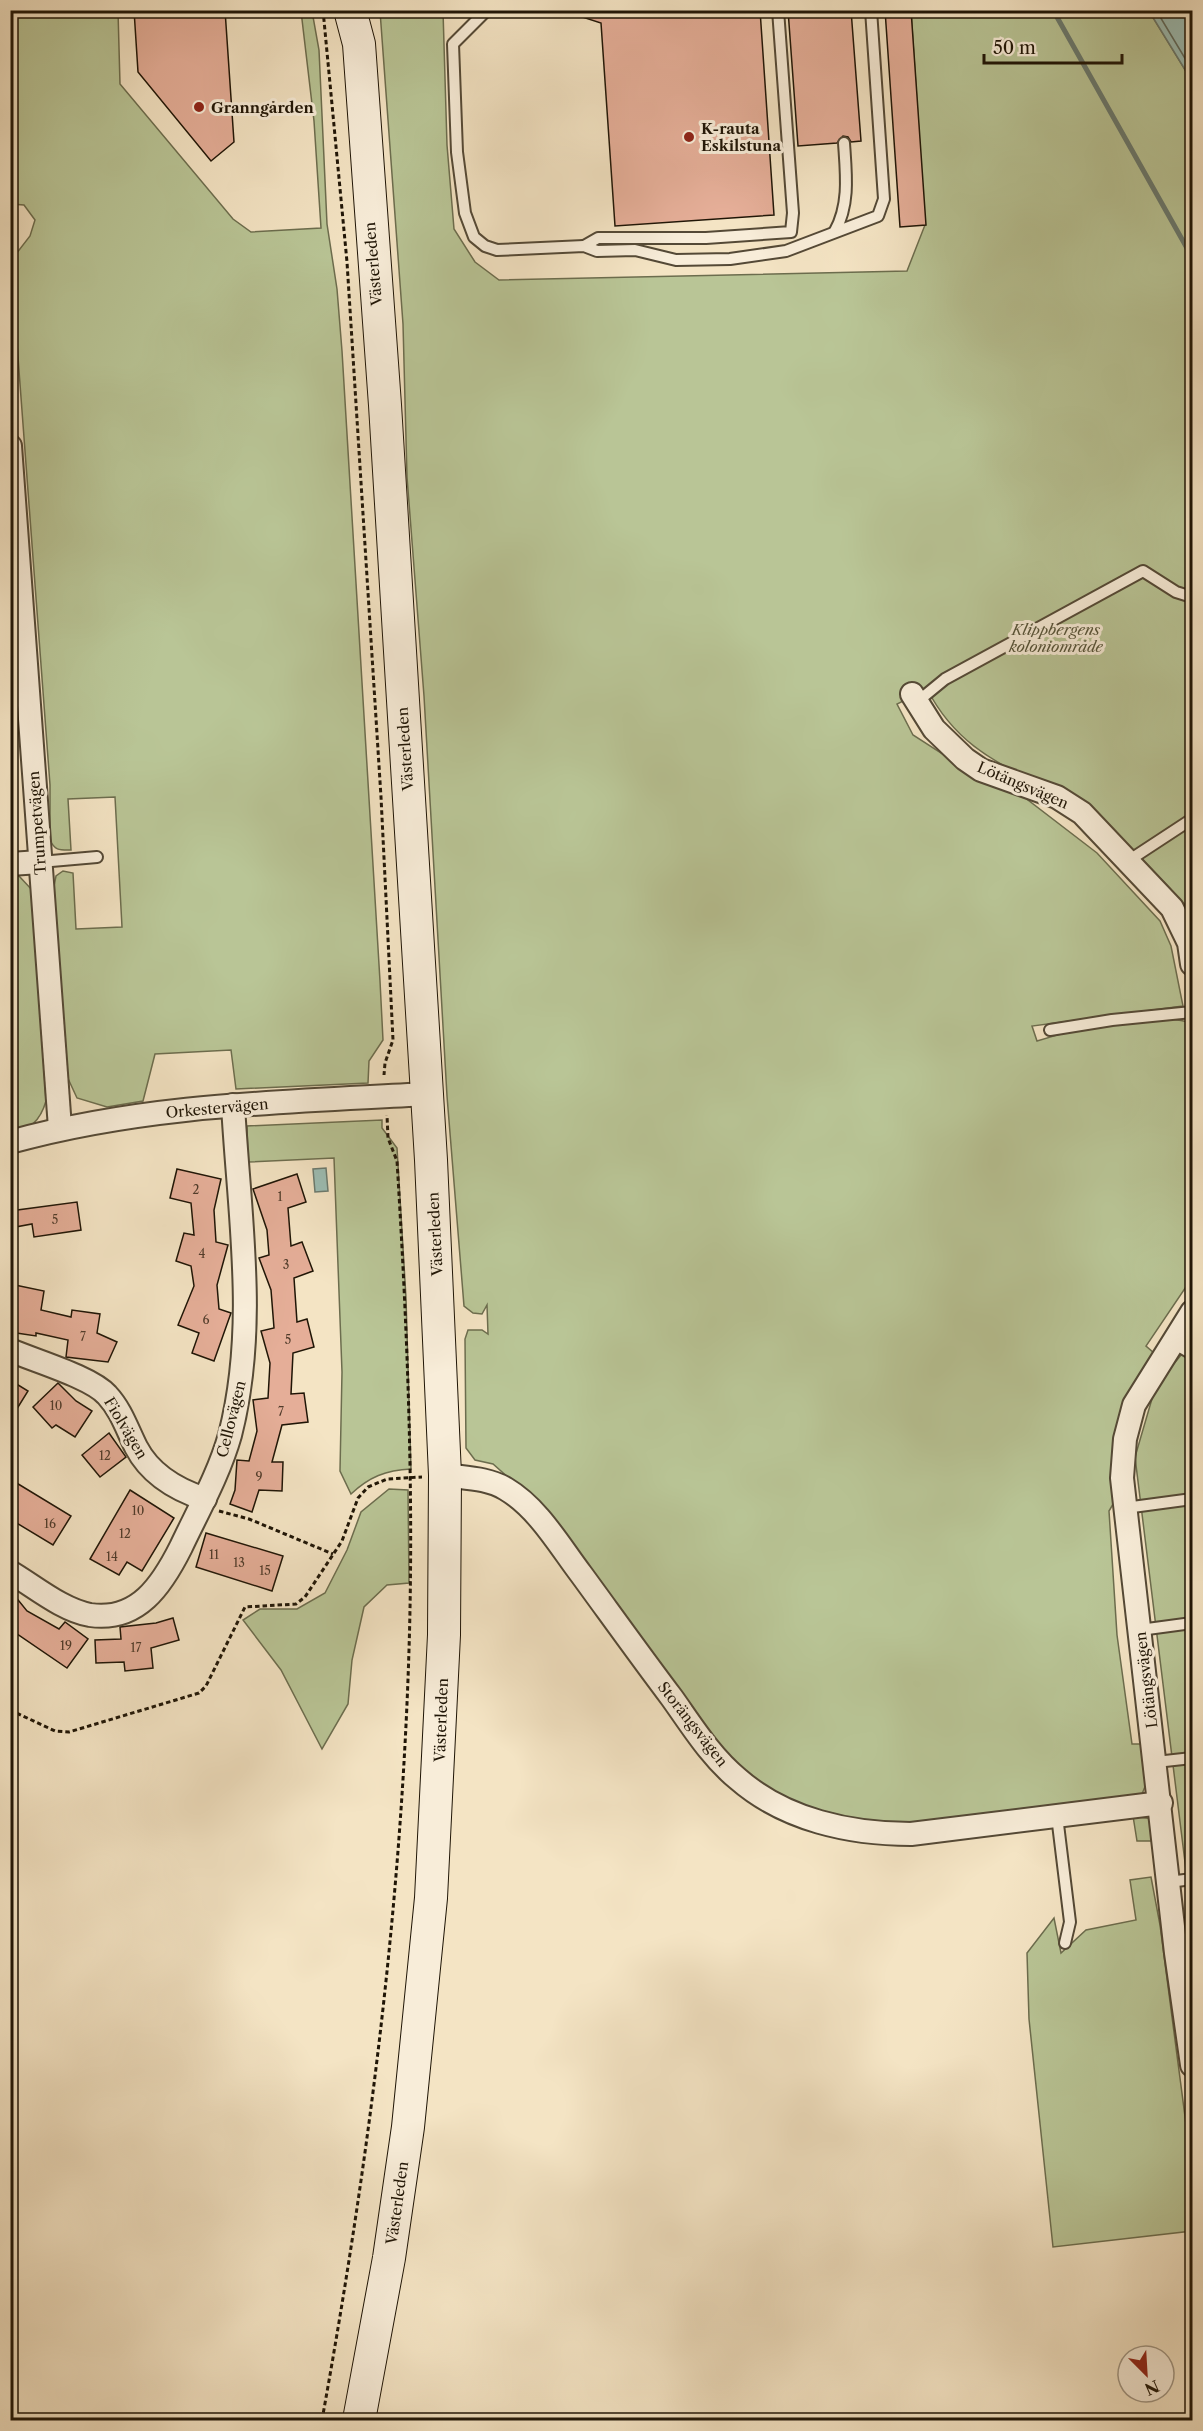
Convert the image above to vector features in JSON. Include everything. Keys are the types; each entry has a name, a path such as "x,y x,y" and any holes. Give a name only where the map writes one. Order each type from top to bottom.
{"main road":[{"name":"Västerleden","path":"350,10 359,44 385,405 439,1298 445,1475 444,1635 429,1920 408,2127 389,2258 359,2421"},
{"name":"Västerleden","path":"359,44 365,10"}],"street":[{"name":"Trumpetvägen","path":"10,446 13,540 60,1128"},
{"name":"Lötängsvägen","path":"915,698 934,729 965,759 981,770 1071,804 1172,908 1189,943 1192,964"},
{"path":"10,864 40,862"},
{"name":"Orkestervägen","path":"10,1142 60,1128 233,1105 426,1094"},
{"name":"Cellovägen","path":"10,1572 78,1611 109,1615 131,1609 158,1589 205,1499 229,1436 242,1380 245,1281 233,1105"},
{"name":"Lötängsvägen","path":"1192,1312 1183,1348 1134,1405 1128,1421 1123,1458 1125,1508 1169,1882 1189,2014 1192,2065"},
{"name":"Fiolvägen","path":"10,1350 98,1387 121,1413 137,1450 150,1467 179,1489 205,1499"},
{"name":"Storängsvägen","path":"445,1475 492,1483 506,1489 528,1507 561,1547 708,1748 752,1790 794,1813 838,1827 886,1834 940,1832 1161,1803"}],"lane":[{"path":"487,10 453,44 457,152 465,213 474,237 484,246 497,250 584,246 597,251 635,250 675,260 730,259 786,251 878,216 884,199 871,10"},
{"path":"584,246 598,238 706,238 791,232 793,213 778,10"},
{"path":"835,231 843,217 847,183 844,143"},
{"path":"915,698 945,679 1143,571 1176,592 1192,597"},
{"path":"1128,861 1192,819"},
{"path":"40,862 97,857"},
{"path":"1050,1030 1112,1020 1192,1012"},
{"path":"1125,1508 1192,1499"},
{"path":"1140,1630 1192,1623"},
{"path":"1156,1762 1192,1758"},
{"path":"1057,1816 1070,1922 1065,1943"},
{"path":"1169,1882 1192,1879"}],"path":[{"path":"322,2421 365,2163 392,1926 407,1696 411,1478 406,1321 397,1161 388,1138 385,1096 384,1070 393,1040 381,797 344,209 323,10"},
{"path":"10,1710 55,1731 69,1732 199,1693 206,1686 245,1607 296,1604 305,1597 342,1541 358,1498 368,1487 387,1479 445,1475"},
{"path":"205,1499 215,1509 249,1519 333,1554"}],"green space":[{"path":"11,11 118,11 120,84 233,219 251,232 321,228 314,121 301,11 312,11 319,50 327,224 337,289 342,351 380,981 383,1040 369,1061 368,1083 236,1089 231,1050 155,1054 143,1101 107,1107 77,1098 65,1072 53,891 56,876 63,871 73,873 76,929 122,927 115,797 68,799 71,850 58,849 50,840 50,785 12,277 16,254 30,236 35,220 24,205 11,204"},
{"name":"Klippbergens koloniområde","path":"380,11 443,11 447,145 454,229 475,262 499,280 907,271 925,225 911,11 1149,11 1192,81 1192,917 1188,908 1162,880 1108,827 1077,805 1012,770 974,746 941,712 927,689 897,704 913,735 983,780 1020,794 1097,853 1160,921 1171,946 1183,1006 1032,1026 1037,1041 1072,1031 1132,1020 1171,1019 1188,1022 1192,1032 1192,1278 1146,1346 1154,1353 1119,1494 1109,1511 1117,1635 1132,1744 1149,1744 1151,1772 1142,1794 1125,1800 952,1823 878,1826 822,1814 773,1793 740,1767 707,1735 545,1510 493,1464 475,1460 466,1448 465,1339 468,1330 482,1330 488,1334 487,1305 482,1314 473,1313 464,1306 447,1096 424,696 407,477 403,324"},
{"path":"11,875 19,876 33,891 46,1101 41,1114 33,1123 11,1136"},
{"path":"382,1120 382,1128 397,1148 406,1298 411,1469 378,1476 364,1483 351,1494 340,1471 342,1372 334,1158 248,1162 247,1126"},
{"path":"1192,1342 1192,1919 1135,1457 1156,1385"},
{"path":"389,1489 408,1490 409,1583 387,1585 364,1607 352,1660 348,1704 322,1749 281,1670 243,1620 260,1609 297,1609 325,1593 347,1550 361,1512"},
{"path":"1133,1816 1152,1819 1157,1841 1137,1841"},
{"path":"1151,1877 1160,1925 1189,2147 1192,2147 1192,2158 1189,2163 1192,2170 1192,2231 1053,2247 1029,2019 1027,1953 1054,1918 1061,1953 1086,1930 1136,1920 1130,1880"}],"water":[{"path":"1149,11 1192,11 1192,81"},
{"path":"326,1168 328,1191 315,1192 313,1169"}],"building":[{"name":"Granngården","path":"134,10 225,10 234,142 211,161 138,72"},
{"name":"K-rauta Eskilstuna","path":"573,10 760,10 774,215 615,226 601,23 573,14"},
{"path":"788,10 851,10 861,141 851,142 848,137 843,136 837,143 798,146"},
{"path":"885,10 911,10 926,225 900,227"},
{"path":"177,1169 221,1179 214,1210 216,1242 228,1245 217,1285 219,1309 231,1313 214,1361 192,1353 199,1333 178,1325 194,1286 191,1266 176,1261 184,1233 194,1235 191,1203 170,1198"},
{"path":"297,1174 306,1202 288,1208 291,1246 302,1242 313,1271 294,1278 297,1322 307,1319 314,1347 293,1353 291,1394 304,1393 308,1422 282,1425 272,1462 283,1462 282,1491 259,1490 252,1512 230,1504 235,1490 237,1460 249,1461 257,1431 253,1400 268,1398 270,1363 261,1331 274,1328 271,1290 259,1258 269,1255 267,1230 253,1189"},
{"path":"77,1202 81,1230 34,1237 32,1224 10,1228 10,1211"},
{"path":"15,1285 44,1291 41,1310 71,1317 72,1310 100,1314 97,1333 117,1342 108,1362 66,1357 68,1340 36,1333 36,1336 10,1332 10,1310"},
{"path":"10,1380 28,1391 10,1420"},
{"path":"58,1383 76,1401 92,1411 75,1437 56,1425 52,1428 33,1407"},
{"path":"109,1433 126,1457 100,1477 82,1455"},
{"path":"10,1479 71,1516 53,1545 10,1519"},
{"path":"130,1490 174,1518 142,1571 127,1562 119,1575 90,1559"},
{"path":"206,1533 283,1556 272,1591 196,1567"},
{"path":"10,1590 27,1611 59,1629 65,1622 88,1639 67,1668 10,1629"},
{"path":"173,1618 179,1640 151,1648 153,1668 125,1671 124,1662 96,1663 95,1640 121,1639 120,1627 156,1623"}],"waterway":[{"path":"1053,10 1192,257"}],"place":[{"name":"Granngården","path":"199,107"},
{"name":"K-rauta Eskilstuna","path":"689,137"}]}
